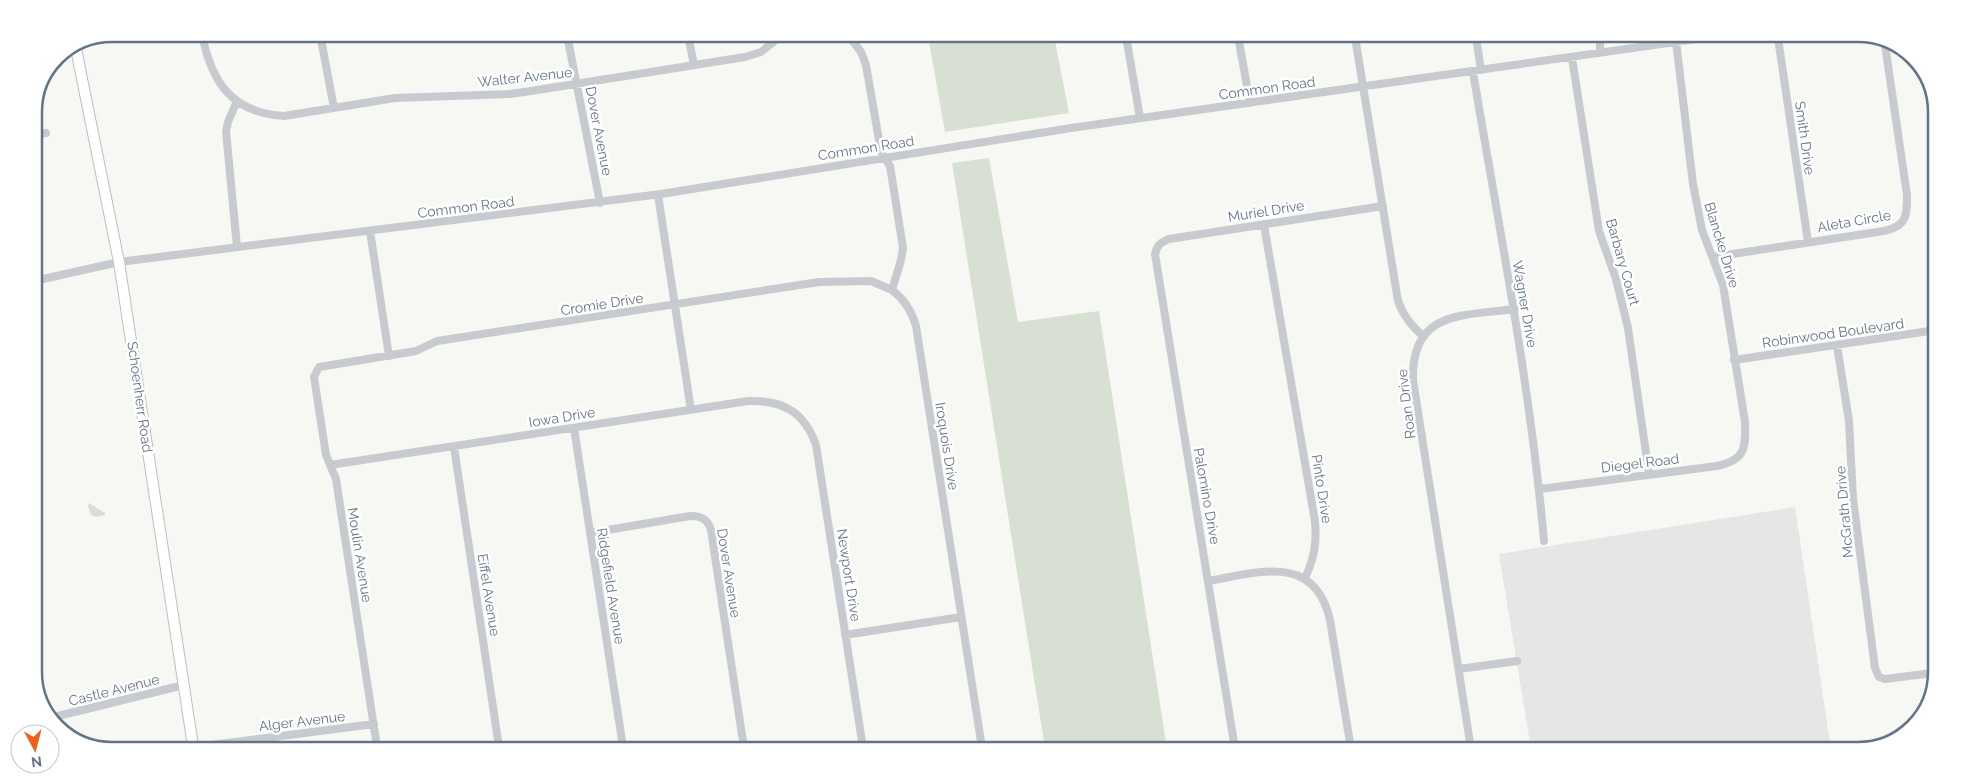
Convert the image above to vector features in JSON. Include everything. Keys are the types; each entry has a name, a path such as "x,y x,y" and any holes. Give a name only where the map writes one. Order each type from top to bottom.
{"main road":[{"name":"Schoenherr Road","path":"77,53 119,262 192,742"}],"street":[{"path":"204,43 206,57 213,72 236,101 226,130 237,247"},
{"path":"322,43 334,108"},
{"name":"Dover Avenue","path":"568,43 600,203"},
{"path":"690,43 694,65"},
{"name":"Walter Avenue","path":"236,101 256,110 275,115 293,116 395,98 510,94 754,55 773,43"},
{"path":"854,43 861,52 866,66 880,152 890,166 902,243 902,260 892,290"},
{"path":"1127,43 1140,118"},
{"path":"1239,43 1250,103"},
{"path":"1356,43 1398,301 1409,324 1423,336 1434,325 1450,318 1515,309"},
{"path":"1477,43 1481,70"},
{"path":"1600,43 1600,54"},
{"name":"Common Road","path":"43,279 119,262 658,195 1140,118 1600,54 1664,43"},
{"name":"Blancke Drive","path":"1676,43 1692,184 1702,230 1723,285 1745,422 1745,444 1741,456"},
{"name":"Smith Drive","path":"1779,43 1808,242"},
{"name":"Aleta Circle","path":"1713,257 1892,229 1902,223 1905,218 1907,205 1905,180 1885,48"},
{"name":"Barbary Court","path":"1572,58 1599,231 1616,279 1628,328 1649,474"},
{"name":"Wagner Drive","path":"1473,72 1493,197 1515,309 1540,489 1544,541"},
{"path":"658,195 691,410"},
{"name":"Muriel Drive","path":"1157,247 1169,239 1383,206"},
{"name":"Pinto Drive","path":"1264,224 1315,521 1313,561 1305,578"},
{"path":"370,231 389,356"},
{"name":"Palomino Drive","path":"1157,247 1154,254 1155,264 1235,742"},
{"name":"Cromie Drive","path":"318,369 323,365 416,352 437,341 819,282 839,280 871,281 892,290"},
{"name":"Iroquois Drive","path":"892,290 908,307 916,326 981,742"},
{"name":"Robinwood Boulevard","path":"1734,360 1928,331"},
{"name":"Roan Drive","path":"1423,336 1413,360 1413,380 1470,742"},
{"name":"McGrath Drive","path":"1837,346 1849,421 1853,499 1858,548 1874,662 1879,677 1893,679 1928,673"},
{"name":"Moulin Avenue","path":"318,369 314,377 326,455 336,479 376,742"},
{"name":"Iowa Drive","path":"330,466 748,401 764,401 783,406 795,413"},
{"name":"Newport Drive","path":"795,413 810,430 816,445 862,742"},
{"name":"Ridgefield Avenue","path":"574,428 622,742"},
{"name":"Eiffel Avenue","path":"454,447 498,742"},
{"name":"Diegel Road","path":"1540,489 1716,466 1734,461 1741,456"},
{"name":"Dover Avenue","path":"590,532 690,516 701,518 708,523 743,742"},
{"path":"1209,581 1280,570 1305,578 1318,589 1327,607 1350,742"},
{"path":"845,635 962,618"},
{"path":"1459,669 1517,662"},
{"name":"Castle Avenue","path":"59,716 184,685"},
{"name":"Alger Avenue","path":"234,742 374,724"}],"shaded area":[{"path":"929,43 1055,43 1069,113 945,132"},
{"path":"989,158 1018,322 1099,311 1166,742 1044,742 952,163"},
{"path":"89,503 105,513 105,515 96,517 91,515"},
{"path":"1795,507 1830,742 1530,742 1499,554"}]}
